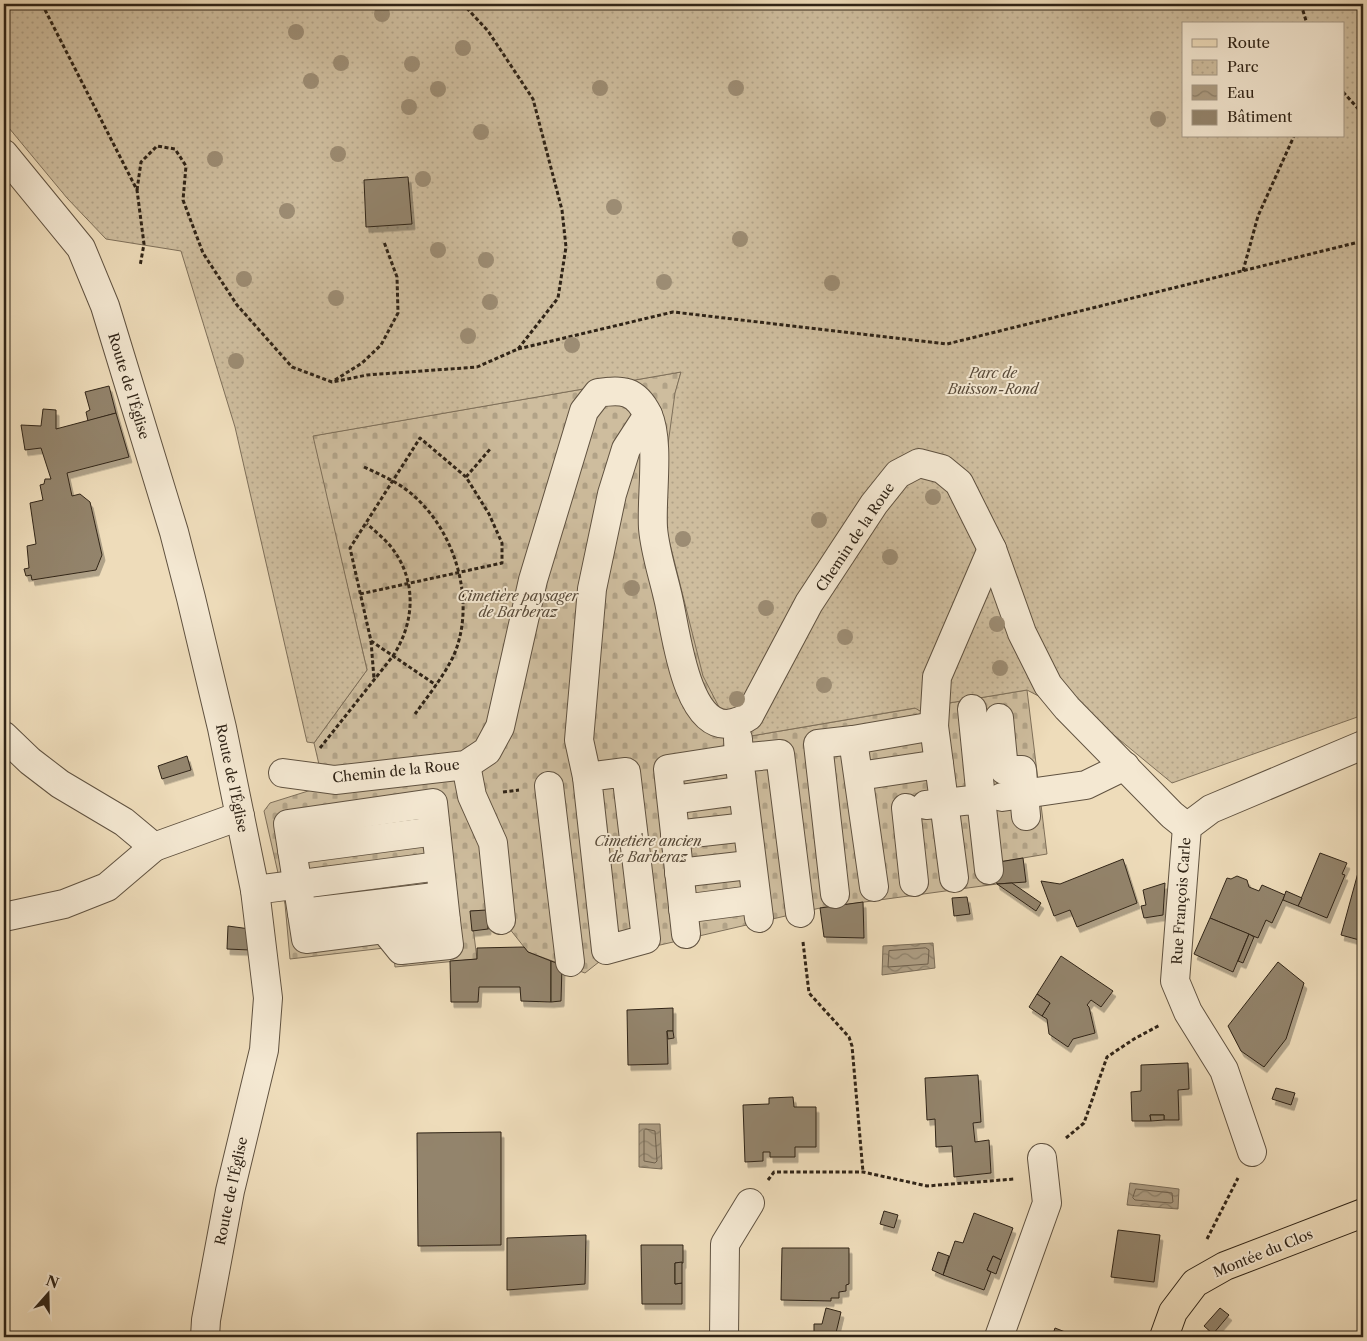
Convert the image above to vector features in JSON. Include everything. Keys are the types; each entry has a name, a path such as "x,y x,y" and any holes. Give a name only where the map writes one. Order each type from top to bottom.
{"main road":[{"name":"Montée du Clos","path":"1164,1337 1173,1312 1195,1283 1225,1266 1363,1213"}],"street":[{"name":"Route de l'Église","path":"4,154 81,248 105,306 174,532 222,728 255,890 268,998 264,1050 230,1190 206,1320 205,1337"},
{"name":"Route de l'Église","path":"4,180 70,234"},
{"name":"Chemin de la Roue","path":"283,773 335,780 466,764 487,751 500,726 532,580 584,411 598,393 619,390 636,397 648,415 653,435 653,530 686,682 701,710 720,724 735,723 749,716 809,604 874,504 898,474 919,463 942,469 958,483 992,549 1022,633 1048,685 1067,708 1172,815 1187,826"},
{"path":"587,773 626,772 646,938 606,950 587,773 579,740 592,589 612,494 626,449 648,415"},
{"path":"939,764 934,726 937,677 992,549"},
{"path":"972,709 1008,801"},
{"path":"989,870 1008,801 1022,770 1004,770 999,718"},
{"path":"735,723 739,758"},
{"path":"874,888 818,744 934,726"},
{"path":"4,736 30,761 60,784 124,822 154,846"},
{"path":"800,913 846,815 859,776 853,740"},
{"name":"Rue François Carle","path":"1252,1152 1224,1070 1188,1012 1175,981 1187,826 1211,809 1363,745"},
{"path":"914,882 846,815 780,754 668,769 685,921 751,909 846,815 939,764"},
{"path":"739,758 846,815 954,878"},
{"path":"466,764 472,796 493,843 501,920"},
{"path":"859,776 939,764"},
{"path":"675,835 846,815 1008,801 1086,785 1125,766"},
{"path":"549,786 570,962"},
{"path":"672,800 731,792"},
{"path":"358,814 367,874 377,921 401,950 449,945 432,804 358,814 288,824 302,913 377,921 444,909"},
{"path":"835,894 846,815"},
{"path":"4,917 64,904 107,887 154,846 240,816"},
{"path":"292,850 436,831"},
{"path":"255,890 297,883 440,866"},
{"path":"679,873 740,866"},
{"path":"999,1337 1047,1202 1042,1158"},
{"path":"724,1337 725,1244 750,1203"}],"path":[{"path":"42,4 137,190"},
{"path":"463,4 488,31 533,100 562,210 566,247 558,298 518,349"},
{"path":"1301,4 1306,22"},
{"path":"1361,4 1363,15"},
{"path":"1344,93 1363,114"},
{"path":"1243,271 1258,216 1293,138"},
{"path":"140,266 144,244 137,190 141,162 158,146 175,148 186,166 183,200 203,253 238,305 292,367 332,382 366,375 477,367 518,349 673,312 947,344 1363,241"},
{"path":"332,382 362,363 381,344 398,313 397,277 384,242"},
{"path":"360,594 502,563 502,543 488,514 466,477 420,438 350,548 360,594 371,641 374,680"},
{"path":"466,477 492,448"},
{"path":"364,467 393,481 414,495 433,517 449,543 460,572 462,610 458,639 453,656 436,685 414,714"},
{"path":"283,773 317,752 334,733 402,642 408,622 411,593 409,583 402,564 391,547 367,524"},
{"path":"371,641 436,685"},
{"path":"800,913 809,994 849,1037 852,1046 863,1172"},
{"path":"750,1203 774,1172 863,1172 927,1186 1011,1181 1084,1123 1107,1057 1134,1039 1188,1012"},
{"path":"1195,1283 1204,1244 1252,1152"}],"green space":[{"name":"Parc de Buisson-Rond","path":"4,4 1363,4 1363,715 1172,783 1115,736 1027,690 949,703 925,714 915,708 751,736 748,743 738,744 703,676 667,532 666,459 675,393 681,372 313,436 367,670 314,743 307,742 235,427 181,251 106,239 67,198 4,122"},
{"path":"681,372 675,394 751,736 916,708 925,714 949,703 1027,690 1047,854 993,863 997,884 820,908 604,958 585,973 528,952 509,928 488,929 487,910 471,911 477,959 395,967 393,947 290,959 285,904 264,811 270,803 324,786 314,743 367,670 312,436"}],"water":[{"path":"933,943 935,968 882,975 883,946"},
{"path":"639,1124 660,1124 662,1169 639,1167"},
{"path":"1130,1183 1179,1189 1178,1209 1127,1205"}],"building":[{"path":"408,177 412,224 366,227 364,180"},
{"path":"109,386 116,413 88,421 86,412 90,410 85,392"},
{"path":"43,409 56,410 56,429 116,413 129,457 67,473 72,496 80,494 90,502 102,555 96,570 32,580 31,575 26,576 24,569 29,568 27,546 36,544 30,503 43,500 40,485 44,484 45,479 51,479 41,448 25,450 21,425 41,426"},
{"path":"187,756 191,770 162,779 158,766"},
{"path":"1320,853 1347,863 1342,874 1345,875 1327,918 1298,906"},
{"path":"1023,858 1026,882 997,884 993,863"},
{"path":"1123,859 1137,903 1077,927 1070,910 1054,916 1041,881 1060,884"},
{"path":"1359,869 1363,870 1363,941 1341,935"},
{"path":"1237,876 1247,880 1249,887 1259,891 1262,885 1285,895 1272,923 1266,920 1258,938 1210,918 1227,878 1231,879"},
{"path":"1012,883 1041,903 1036,911 997,884"},
{"path":"1165,883 1163,915 1144,918 1141,906 1146,905 1143,890"},
{"path":"1286,891 1302,898 1298,906 1283,900"},
{"path":"967,897 970,914 954,916 952,898"},
{"path":"863,902 864,938 824,937 820,908"},
{"path":"487,910 488,929 472,931 470,911"},
{"path":"1210,918 1249,934 1233,972 1194,954"},
{"path":"228,926 250,929 250,950 227,949"},
{"path":"1249,934 1254,937 1243,963 1238,961"},
{"path":"524,947 528,952 551,961 551,1002 521,1001 520,987 479,987 478,1002 451,1002 450,961 477,959 477,948"},
{"path":"1061,956 1113,991 1101,1007 1091,1000 1087,1005 1095,1033 1073,1039 1068,1047 1049,1034 1047,1019 1042,1016 1050,1003 1037,994"},
{"path":"551,961 562,965 561,1001 551,1002"},
{"path":"1278,962 1304,983 1286,1039 1264,1067 1241,1051 1228,1026"},
{"path":"1037,994 1050,1003 1042,1016 1029,1007"},
{"path":"673,1008 673,1031 667,1031 668,1064 628,1065 627,1010"},
{"path":"667,1031 673,1031 674,1038 668,1039"},
{"path":"1363,1053 1363,1075 1360,1054"},
{"path":"1188,1063 1189,1089 1178,1090 1179,1120 1164,1120 1164,1115 1150,1115 1151,1121 1132,1121 1131,1092 1141,1091 1141,1065"},
{"path":"978,1075 981,1122 973,1123 975,1142 989,1140 991,1173 954,1177 952,1146 936,1147 935,1119 927,1120 925,1078"},
{"path":"1276,1088 1295,1093 1291,1105 1272,1099"},
{"path":"793,1097 794,1107 816,1107 816,1147 795,1147 795,1157 770,1157 770,1152 763,1152 763,1161 745,1162 743,1105 769,1104 769,1098"},
{"path":"1150,1115 1164,1115 1164,1120 1151,1121"},
{"path":"501,1132 501,1245 418,1246 417,1133"},
{"path":"884,1211 898,1215 894,1228 880,1224"},
{"path":"974,1213 1013,1228 1001,1260 993,1256 987,1270 991,1272 984,1290 943,1275 955,1241 963,1243"},
{"path":"1118,1230 1160,1235 1154,1282 1111,1277"},
{"path":"586,1235 585,1284 507,1290 507,1238"},
{"path":"641,1245 683,1245 683,1263 675,1263 675,1284 682,1283 682,1304 642,1304"},
{"path":"782,1248 849,1248 849,1284 846,1285 846,1291 839,1292 839,1298 831,1298 831,1301 781,1300"},
{"path":"938,1252 949,1256 943,1275 932,1270"},
{"path":"993,1256 1001,1260 996,1274 987,1270"},
{"path":"682,1262 682,1283 675,1284 675,1263"},
{"path":"826,1308 841,1312 835,1337 801,1337 802,1334 814,1336 814,1324 822,1324"},
{"path":"1220,1308 1229,1315 1213,1334 1204,1326"},
{"path":"1055,1328 1078,1337 1052,1337"},
{"path":"923,1332 938,1337 921,1337"}],"park label":[{"name":"Cimetière paysager de Barberaz","path":"518,604"},
{"name":"Cimetière ancien de Barberaz","path":"648,850"}]}
